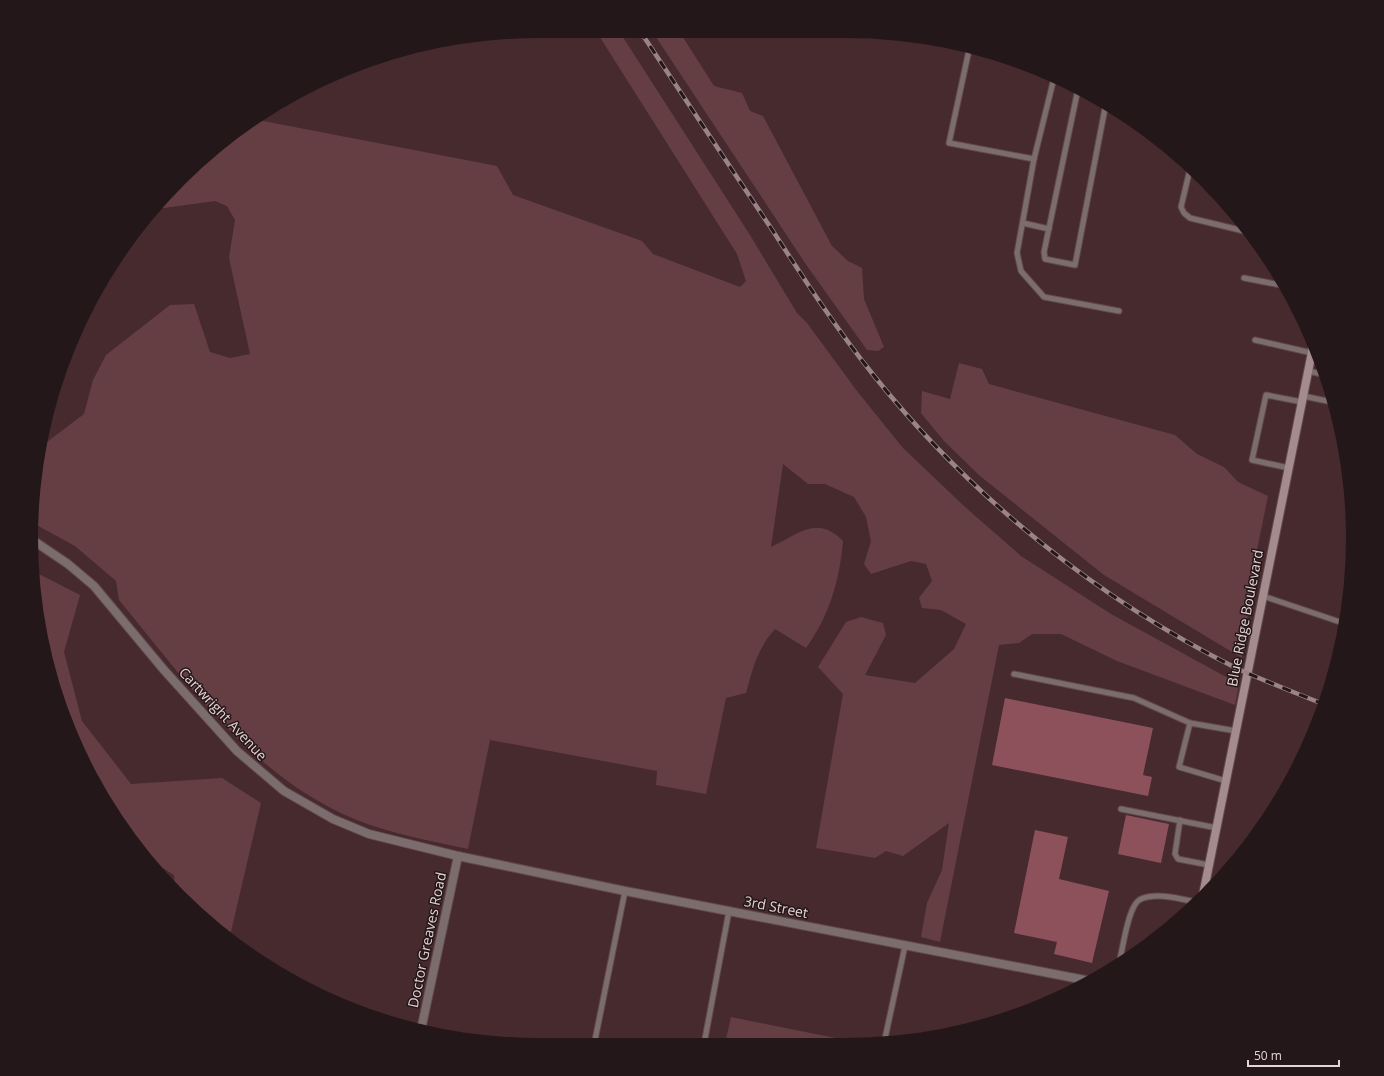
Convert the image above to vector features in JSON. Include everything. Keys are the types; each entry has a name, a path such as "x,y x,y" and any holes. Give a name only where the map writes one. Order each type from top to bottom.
{"main road":[{"name":"Blue Ridge Boulevard","path":"1205,887 1311,356"}],"street":[{"name":"Cartwright Avenue","path":"38,543 68,564 94,586 164,670 237,752 284,790 333,819 370,834 458,856"},
{"name":"3rd Street","path":"458,856 625,891 1080,979"},
{"name":"Doctor Greaves Road","path":"422,1024 458,856"}],"lane":[{"path":"968,53 949,143 1034,159"},
{"path":"1053,83 1034,159 1017,253 1021,271 1044,297 1119,311"},
{"path":"1077,95 1044,252 1045,259 1075,265 1105,110"},
{"path":"1189,174 1181,207 1184,213 1190,218 1240,230"},
{"path":"1023,223 1049,229"},
{"path":"1244,278 1277,284"},
{"path":"1255,340 1309,349"},
{"path":"1308,371 1318,373"},
{"path":"1289,468 1252,460 1266,395 1327,401"},
{"path":"1263,596 1339,622"},
{"path":"1014,674 1134,698 1190,723 1236,731"},
{"path":"1190,723 1180,767 1226,781"},
{"path":"1121,809 1217,828"},
{"path":"1180,820 1175,854 1178,859 1209,865"},
{"path":"595,1038 625,891"},
{"path":"1121,956 1132,907 1140,899 1153,896 1190,901"},
{"path":"705,1038 729,911"},
{"path":"885,1036 905,946"}],"shaded area":[{"path":"600,38 623,38 750,235 797,313 807,323 857,391 903,448 964,506 1021,556 1111,614 1239,684 1235,705 1117,661 1061,634 1032,634 1019,643 999,645 940,942 921,937 927,903 942,870 949,823 903,856 886,851 875,858 816,848 843,694 818,667 846,622 861,617 883,623 886,635 865,675 915,683 954,649 966,624 941,610 922,608 919,598 932,581 926,564 911,561 871,574 864,564 871,541 866,517 854,497 825,484 808,484 783,464 771,547 807,529 824,529 833,533 843,541 836,583 821,624 806,648 775,629 760,651 746,693 726,698 706,794 656,785 657,771 490,740 468,849 426,840 370,825 320,802 286,780 254,754 197,695 119,600 116,581 75,546 38,526 42,473 48,441 84,414 93,380 106,355 170,305 194,304 210,352 230,358 250,354 229,258 235,220 227,206 215,201 162,208 184,184 208,162 262,121 497,166 513,195 642,241 653,254 740,287 746,281 737,254"},
{"path":"657,38 683,38 714,86 742,93 750,111 763,116 832,246 848,261 862,268 864,299 884,347 878,351 867,350 807,266"},
{"path":"959,363 982,369 989,384 1175,435 1197,454 1224,467 1238,482 1268,496 1257,550 1242,658 1104,575 980,476 944,441 921,413 922,391 950,399"},
{"path":"39,574 80,595 64,652 82,721 131,784 222,778 261,803 231,932 184,892 175,882 174,875 161,867 122,816 105,788 76,729 55,667 42,603"},
{"path":"731,1017 835,1038 726,1038"}],"building":[{"path":"1005,698 1153,728 1143,775 1152,777 1148,796 992,765"},
{"path":"1126,815 1169,824 1161,863 1118,854"},
{"path":"1035,830 1068,837 1059,879 1109,891 1092,963 1054,954 1057,942 1014,933"}],"railway":[{"path":"645,38 808,285 847,341 875,377 953,464 995,504 1040,542 1087,578 1135,610 1185,641 1236,668 1318,702"}]}
